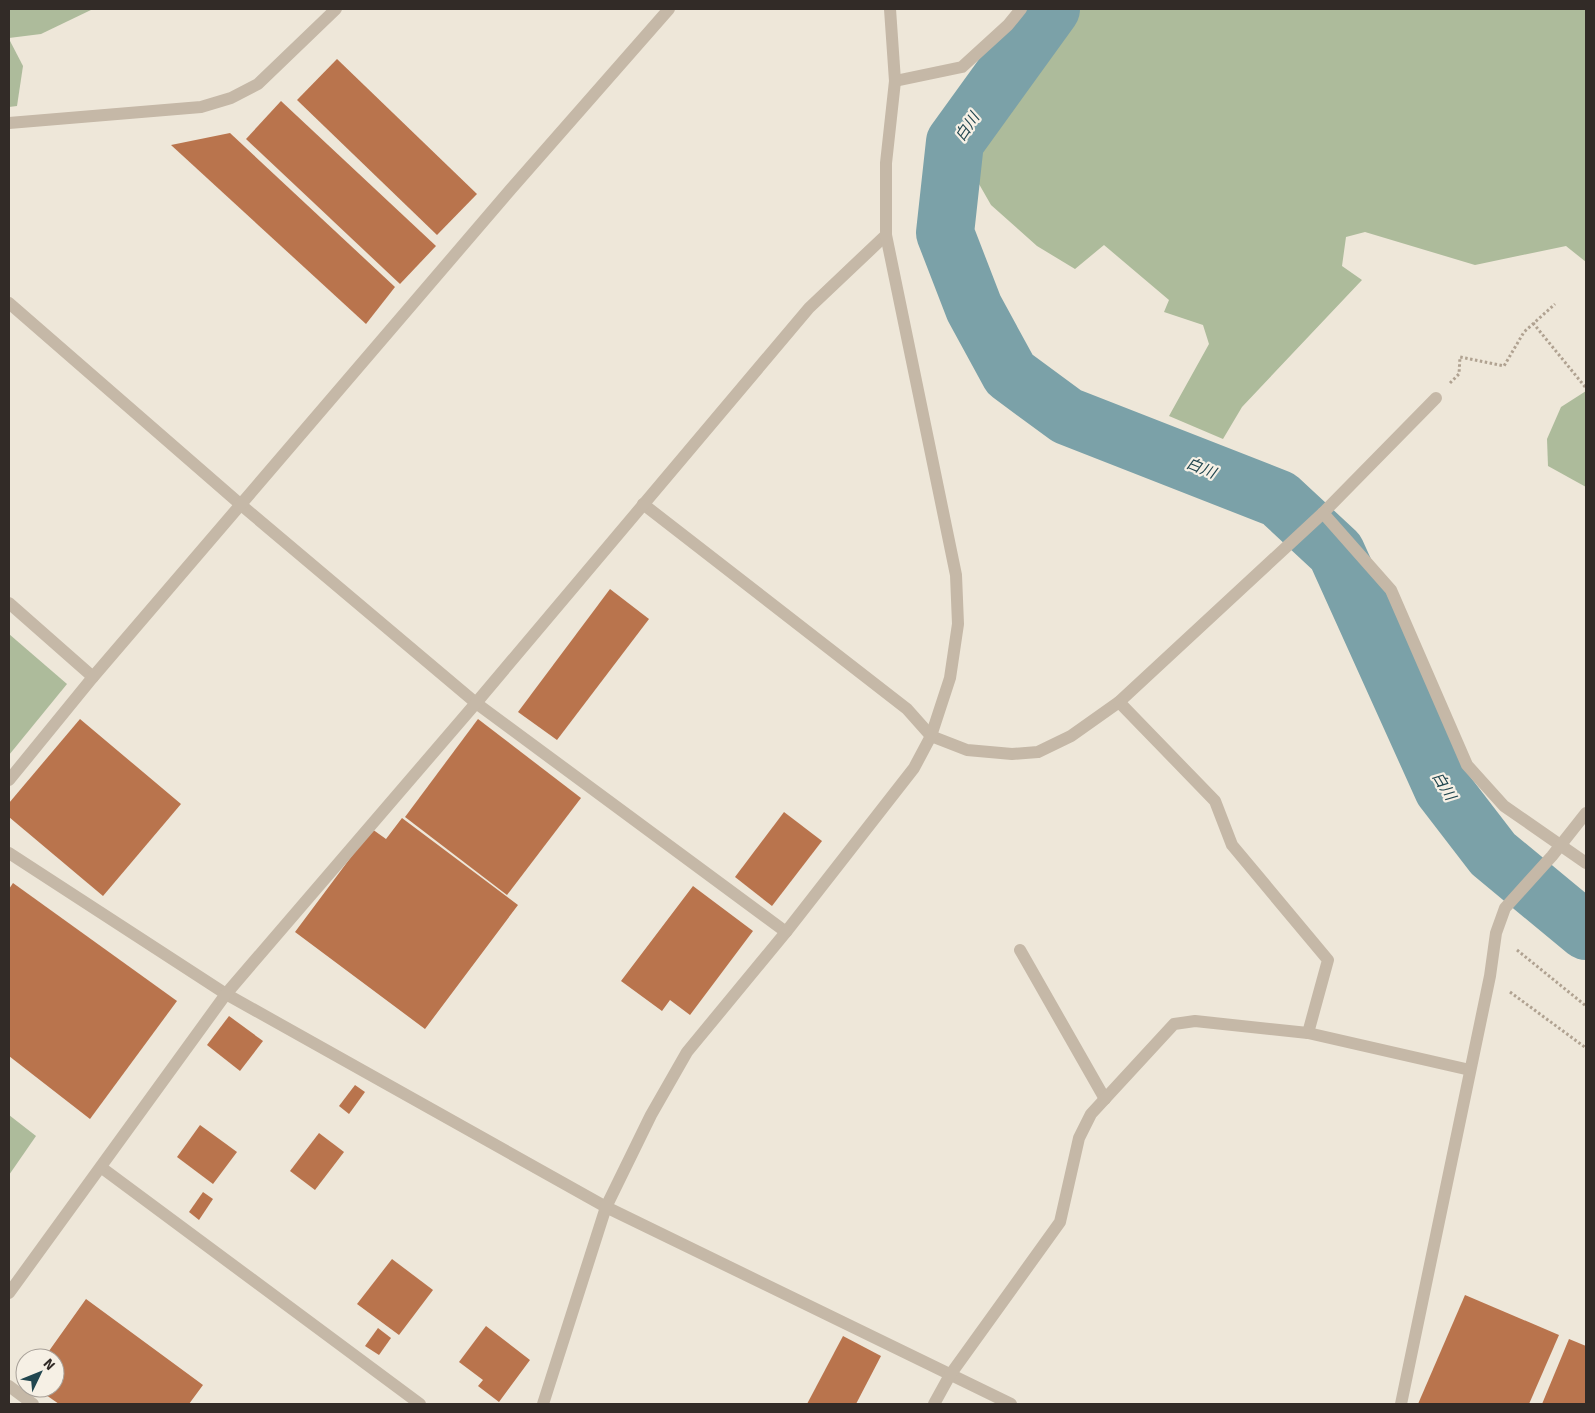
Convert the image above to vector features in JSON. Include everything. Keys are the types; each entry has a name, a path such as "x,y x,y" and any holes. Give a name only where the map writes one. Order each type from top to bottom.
{"street":[{"path":"9,123 201,107 231,98 258,84 336,9"},
{"path":"9,780 93,677 240,504 504,196 669,9"},
{"path":"543,1404 606,1207 651,1115 687,1052 786,932 914,768 931,736 950,678 958,624 956,575 886,235 886,163 895,81 890,9"},
{"path":"895,81 962,66 1008,25 1021,9"},
{"path":"9,1294 102,1168 226,994 476,703 809,308 886,235"},
{"path":"9,303 240,504 476,703 786,932"},
{"path":"643,504 907,709 931,736 967,750 1012,754 1038,752 1071,736 1119,702 1323,513 1436,398"},
{"path":"1323,513 1391,590 1467,765 1504,806 1586,863"},
{"path":"9,603 93,677"},
{"path":"1119,702 1215,800 1232,845 1328,960 1308,1033"},
{"path":"1401,1404 1490,976 1496,933 1505,908 1552,856 1586,812"},
{"path":"9,853 226,994 606,1207 1011,1404"},
{"path":"1020,950 1105,1099"},
{"path":"934,1404 950,1375 1060,1222 1079,1138 1091,1114 1174,1024 1195,1020 1308,1033 1470,1070"},
{"path":"102,1168 420,1404"},
{"path":"9,1386 33,1404"}],"path":[{"path":"1460,358 1504,366 1524,332 1555,304"},
{"path":"1534,323 1586,388"},
{"path":"1496,933 1586,1006"},
{"path":"1490,976 1586,1048"}],"green space":[{"path":"9,9 93,9 41,34 9,38"},
{"path":"1064,9 1586,9 1586,262 1566,246 1475,265 1365,232 1346,237 1342,266 1362,280 1242,407 1223,439 1169,416 1209,344 1203,325 1164,312 1169,300 1104,245 1075,269 1037,246 991,205 975,177 972,151 983,130"},
{"path":"9,39 23,66 17,106 9,107"},
{"path":"1586,391 1586,487 1548,466 1547,439 1561,407"},
{"path":"9,634 67,684 9,755"},
{"path":"9,1115 36,1136 9,1175"}],"building":[{"path":"337,59 477,194 437,235 297,100"},
{"path":"281,101 436,246 400,284 246,139"},
{"path":"230,133 395,287 366,324 171,145"},
{"path":"610,589 649,619 557,740 518,712"},
{"path":"80,719 181,804 103,896 9,817 9,803"},
{"path":"478,719 581,798 507,895 405,817"},
{"path":"784,812 822,841 772,906 735,877"},
{"path":"402,818 518,905 425,1029 295,932 372,829 386,839"},
{"path":"13,883 177,1001 90,1119 9,1056 9,889"},
{"path":"693,886 753,931 690,1015 670,1000 662,1011 621,981"},
{"path":"229,1016 263,1041 240,1071 207,1045"},
{"path":"355,1085 365,1092 349,1114 339,1106"},
{"path":"200,1125 237,1152 213,1184 177,1157"},
{"path":"319,1133 344,1152 315,1190 290,1171"},
{"path":"203,1192 213,1199 199,1220 189,1212"},
{"path":"392,1259 433,1290 399,1335 357,1304"},
{"path":"1465,1295 1559,1335 1529,1404 1418,1404"},
{"path":"86,1299 203,1385 189,1404 59,1404 50,1398 65,1398 65,1348 51,1348"},
{"path":"486,1326 530,1360 499,1402 478,1386 483,1380 459,1362"},
{"path":"378,1328 391,1338 379,1355 365,1346"},
{"path":"843,1336 881,1356 856,1404 807,1404"},
{"path":"1569,1339 1586,1346 1586,1404 1542,1404"}],"waterway":[{"name":"白川","path":"1051,9 955,142 945,233 974,308 1010,374 1067,416 1279,499 1336,552 1443,789 1493,854 1586,931"}]}
